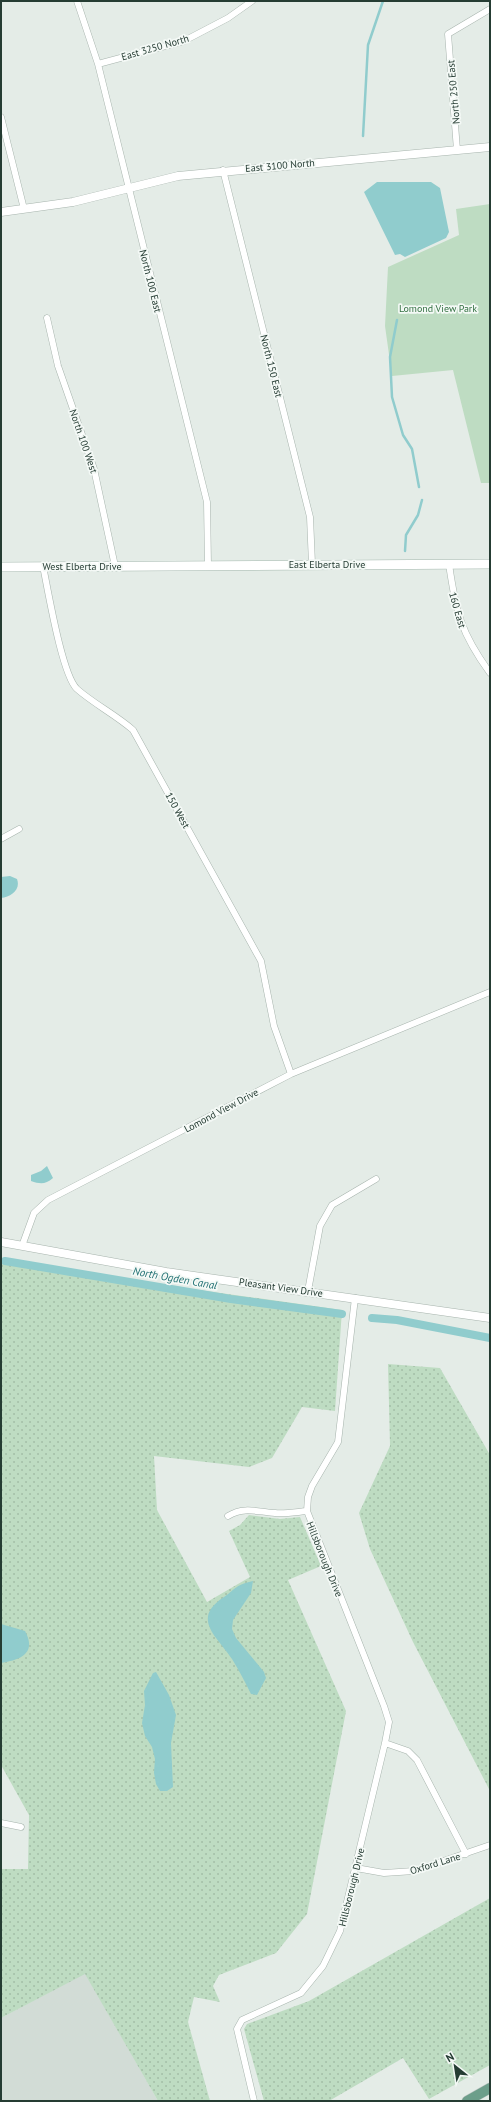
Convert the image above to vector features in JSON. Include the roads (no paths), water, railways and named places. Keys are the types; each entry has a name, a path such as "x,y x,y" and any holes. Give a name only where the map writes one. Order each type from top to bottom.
{"main road":[{"name":"East Elberta Drive","path":"163,565 490,564"},
{"name":"West Elberta Drive","path":"1,567 163,565"},
{"path":"467,2101 490,2088"}],"street":[{"name":"North 100 East","path":"77,1 98,64 127,187 207,502 208,565"},
{"name":"East 3250 North","path":"98,64 184,41 228,18 252,1"},
{"name":"North 250 East","path":"457,150 448,34 490,9"},
{"path":"1,117 24,210"},
{"name":"East 3100 North","path":"1,212 73,202 127,187 178,176 223,170 490,147"},
{"name":"North 150 East","path":"223,170 310,517 312,564"},
{"name":"North 100 West","path":"47,318 58,366 94,469 115,566"},
{"name":"160 East","path":"448,564 454,599 461,626 474,650 490,673"},
{"name":"150 West","path":"43,566 66,672 76,688 118,717 133,730 137,737 261,961 274,1026 291,1074"},
{"path":"1,839 19,829"},
{"name":"Lomond View Drive","path":"22,1246 34,1213 48,1200 291,1074 490,992"},
{"path":"308,1291 320,1226 332,1205 376,1179"},
{"name":"Pleasant View Drive","path":"1,1242 166,1272 490,1318"},
{"name":"Hillsborough Drive","path":"254,2101 237,2028 242,2020 302,1993 323,1966 340,1931 389,1722 307,1511 308,1497 312,1486 338,1442 354,1298"},
{"name":"Hillsborough Drive","path":"228,1516 235,1511 245,1509 276,1513 307,1511"},
{"path":"385,1743 408,1751 418,1760 466,1854"},
{"path":"1,1823 21,1827"},
{"name":"Oxford Lane","path":"356,1868 384,1873 404,1872 466,1854 490,1845"}],"water":[{"path":"377,182 431,182 440,188 449,232 446,238 405,257 400,254 395,255 364,192"},
{"path":"10,876 17,879 18,886 12,894 1,898 1,877"},
{"path":"47,1166 53,1178 42,1183 31,1181 31,1175 41,1171"},
{"path":"253,1581 251,1593 233,1620 232,1629 236,1638 264,1672 266,1678 257,1695 251,1694 232,1659 214,1636 208,1620 209,1613 214,1605 239,1585"},
{"path":"1,1624 25,1631 29,1645 28,1650 21,1657 1,1663"},
{"path":"156,1672 169,1695 176,1715 171,1743 173,1787 167,1791 160,1791 156,1784 154,1773 155,1759 152,1747 145,1736 142,1723 145,1705 144,1691 153,1673"}],"waterway":[{"path":"363,136 368,45 383,1"},
{"path":"397,320 390,357 392,397 403,435 412,449 419,487"},
{"path":"405,551 406,535 418,515 422,500"},
{"name":"North Ogden Canal","path":"5,1261 231,1299 342,1314"},
{"name":"North Ogden Canal","path":"372,1318 397,1320 490,1338"}],"park label":[{"name":"Lomond View Park","path":"438,308"}]}
